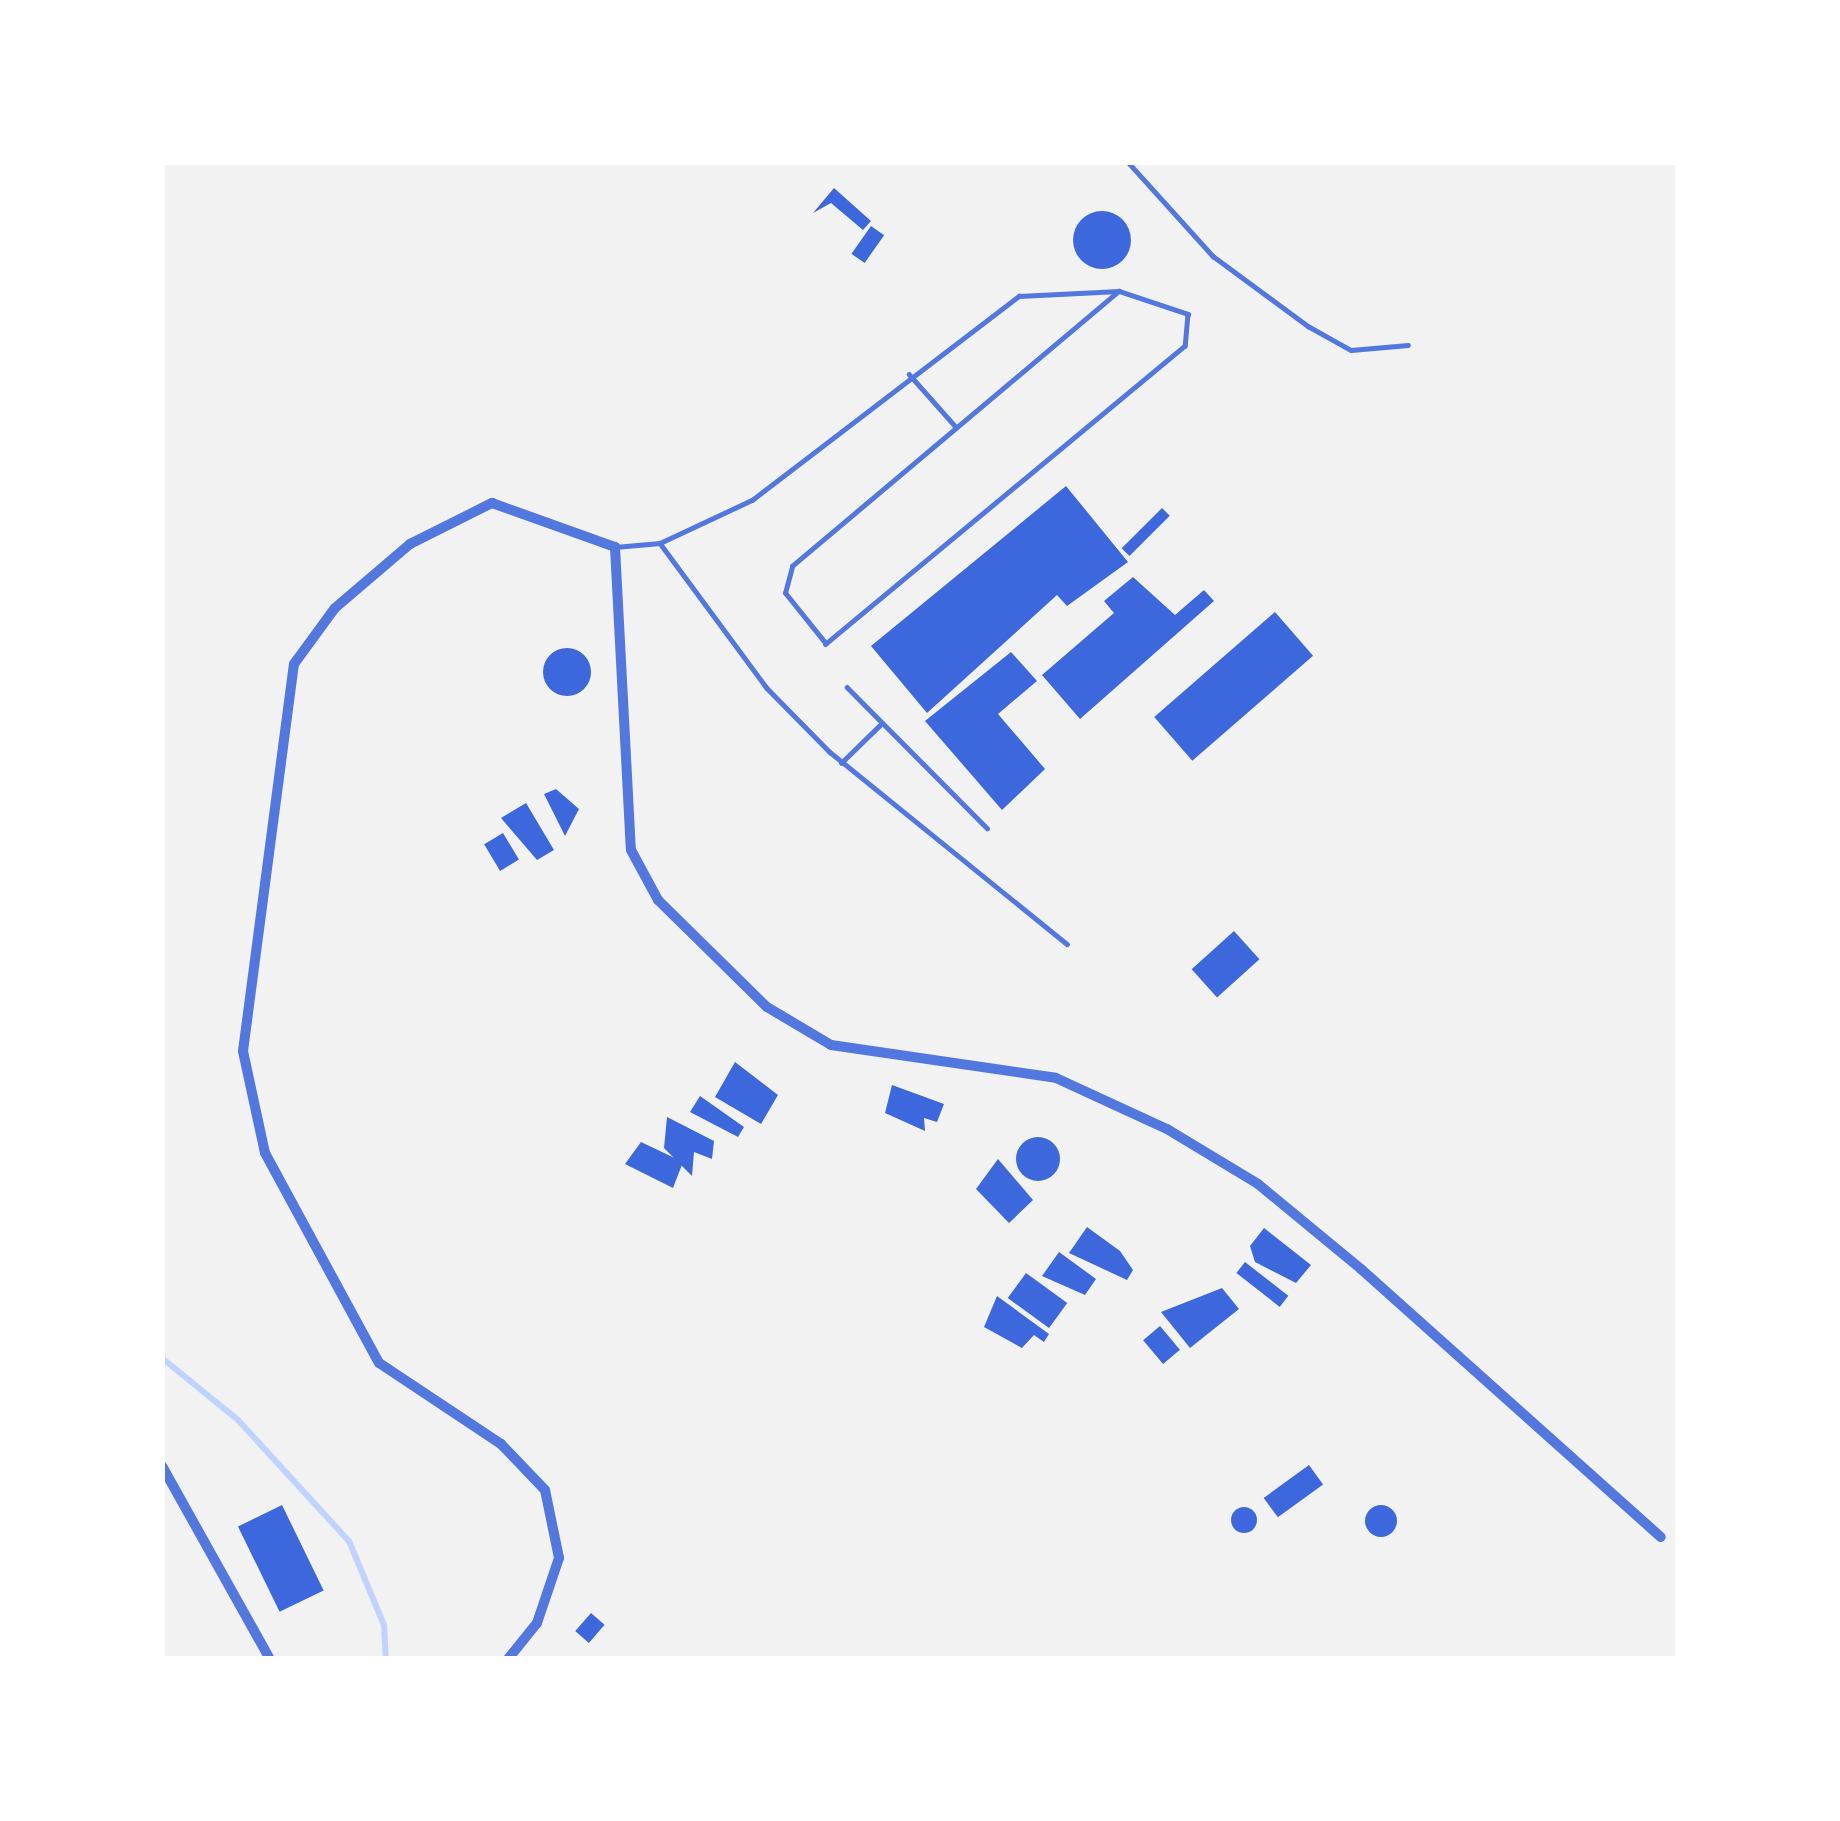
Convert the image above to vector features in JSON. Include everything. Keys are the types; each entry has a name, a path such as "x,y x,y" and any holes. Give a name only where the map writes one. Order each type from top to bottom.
{"street":[{"path":"508,1659 537,1623 559,1558 545,1490 501,1444 395,1382 366,1343 248,1109 246,982 281,709 294,664 335,608 410,544 492,503 615,547 631,850 658,900 767,1006 831,1045 1056,1078 1185,1140 1361,1269 1661,1537"},
{"path":"162,1466 270,1659"}],"lane":[{"path":"1128,162 1213,256 1308,326 1351,350 1408,345"},
{"path":"615,547 660,543 752,500 909,374 1019,296 1119,291 1188,314 1185,346 838,638 813,638 785,593 792,566 1119,291"},
{"path":"909,374 956,427"},
{"path":"660,543 767,688 841,763 1067,944"},
{"path":"847,687 987,828"},
{"path":"841,763 881,724"}],"building":[{"path":"834,188 871,221 863,230 831,203 813,213"},
{"path":"1102,211 1122,220 1131,240 1122,260 1102,269 1082,260 1073,240 1082,220"},
{"path":"871,226 884,235 865,263 851,254"},
{"path":"1066,486 1128,562 1067,606 1057,595 927,713 871,646"},
{"path":"1162,508 1170,516 1129,556 1122,548"},
{"path":"1133,577 1175,615 1204,590 1214,601 1080,719 1042,675 1114,613 1104,601"},
{"path":"1275,612 1313,656 1192,761 1154,717"},
{"path":"567,648 584,655 591,672 584,689 567,696 550,689 543,672 550,655"},
{"path":"1011,652 1037,681 998,714 1045,769 1002,810 925,721"},
{"path":"556,789 579,809 565,836 544,794"},
{"path":"526,803 554,850 537,860 501,818"},
{"path":"503,833 519,860 500,871 484,844"},
{"path":"1234,931 1259,959 1217,997 1192,969"},
{"path":"735,1062 778,1095 761,1124 715,1097"},
{"path":"892,1085 944,1104 937,1122 924,1118 925,1131 885,1113"},
{"path":"700,1096 744,1127 738,1137 690,1112"},
{"path":"667,1117 714,1141 712,1159 694,1152 692,1176 664,1148"},
{"path":"1038,1137 1054,1143 1060,1159 1054,1175 1038,1181 1022,1175 1016,1159 1022,1143"},
{"path":"641,1142 683,1162 673,1188 625,1164"},
{"path":"998,1159 1033,1200 1009,1223 976,1189"},
{"path":"1087,1227 1120,1251 1133,1270 1127,1280 1069,1253"},
{"path":"1264,1228 1311,1265 1296,1283 1255,1262 1250,1246"},
{"path":"1059,1252 1096,1279 1085,1295 1042,1276"},
{"path":"1245,1262 1288,1296 1280,1307 1236,1273"},
{"path":"1026,1273 1067,1303 1049,1328 1008,1298"},
{"path":"1222,1288 1239,1309 1190,1348 1161,1312"},
{"path":"997,1296 1049,1334 1044,1342 1034,1335 1022,1348 984,1327"},
{"path":"1160,1326 1180,1350 1163,1364 1143,1340"},
{"path":"1309,1465 1323,1484 1278,1517 1264,1498"},
{"path":"282,1505 324,1590 280,1612 238,1526"},
{"path":"1381,1505 1392,1510 1397,1521 1392,1532 1381,1537 1370,1532 1365,1521 1370,1510"},
{"path":"1244,1507 1257,1520 1244,1533 1231,1520"},
{"path":"591,1613 605,1625 589,1643 575,1631"}],"waterway":[{"path":"162,1358 238,1420 349,1541 384,1625 386,1659"}]}
